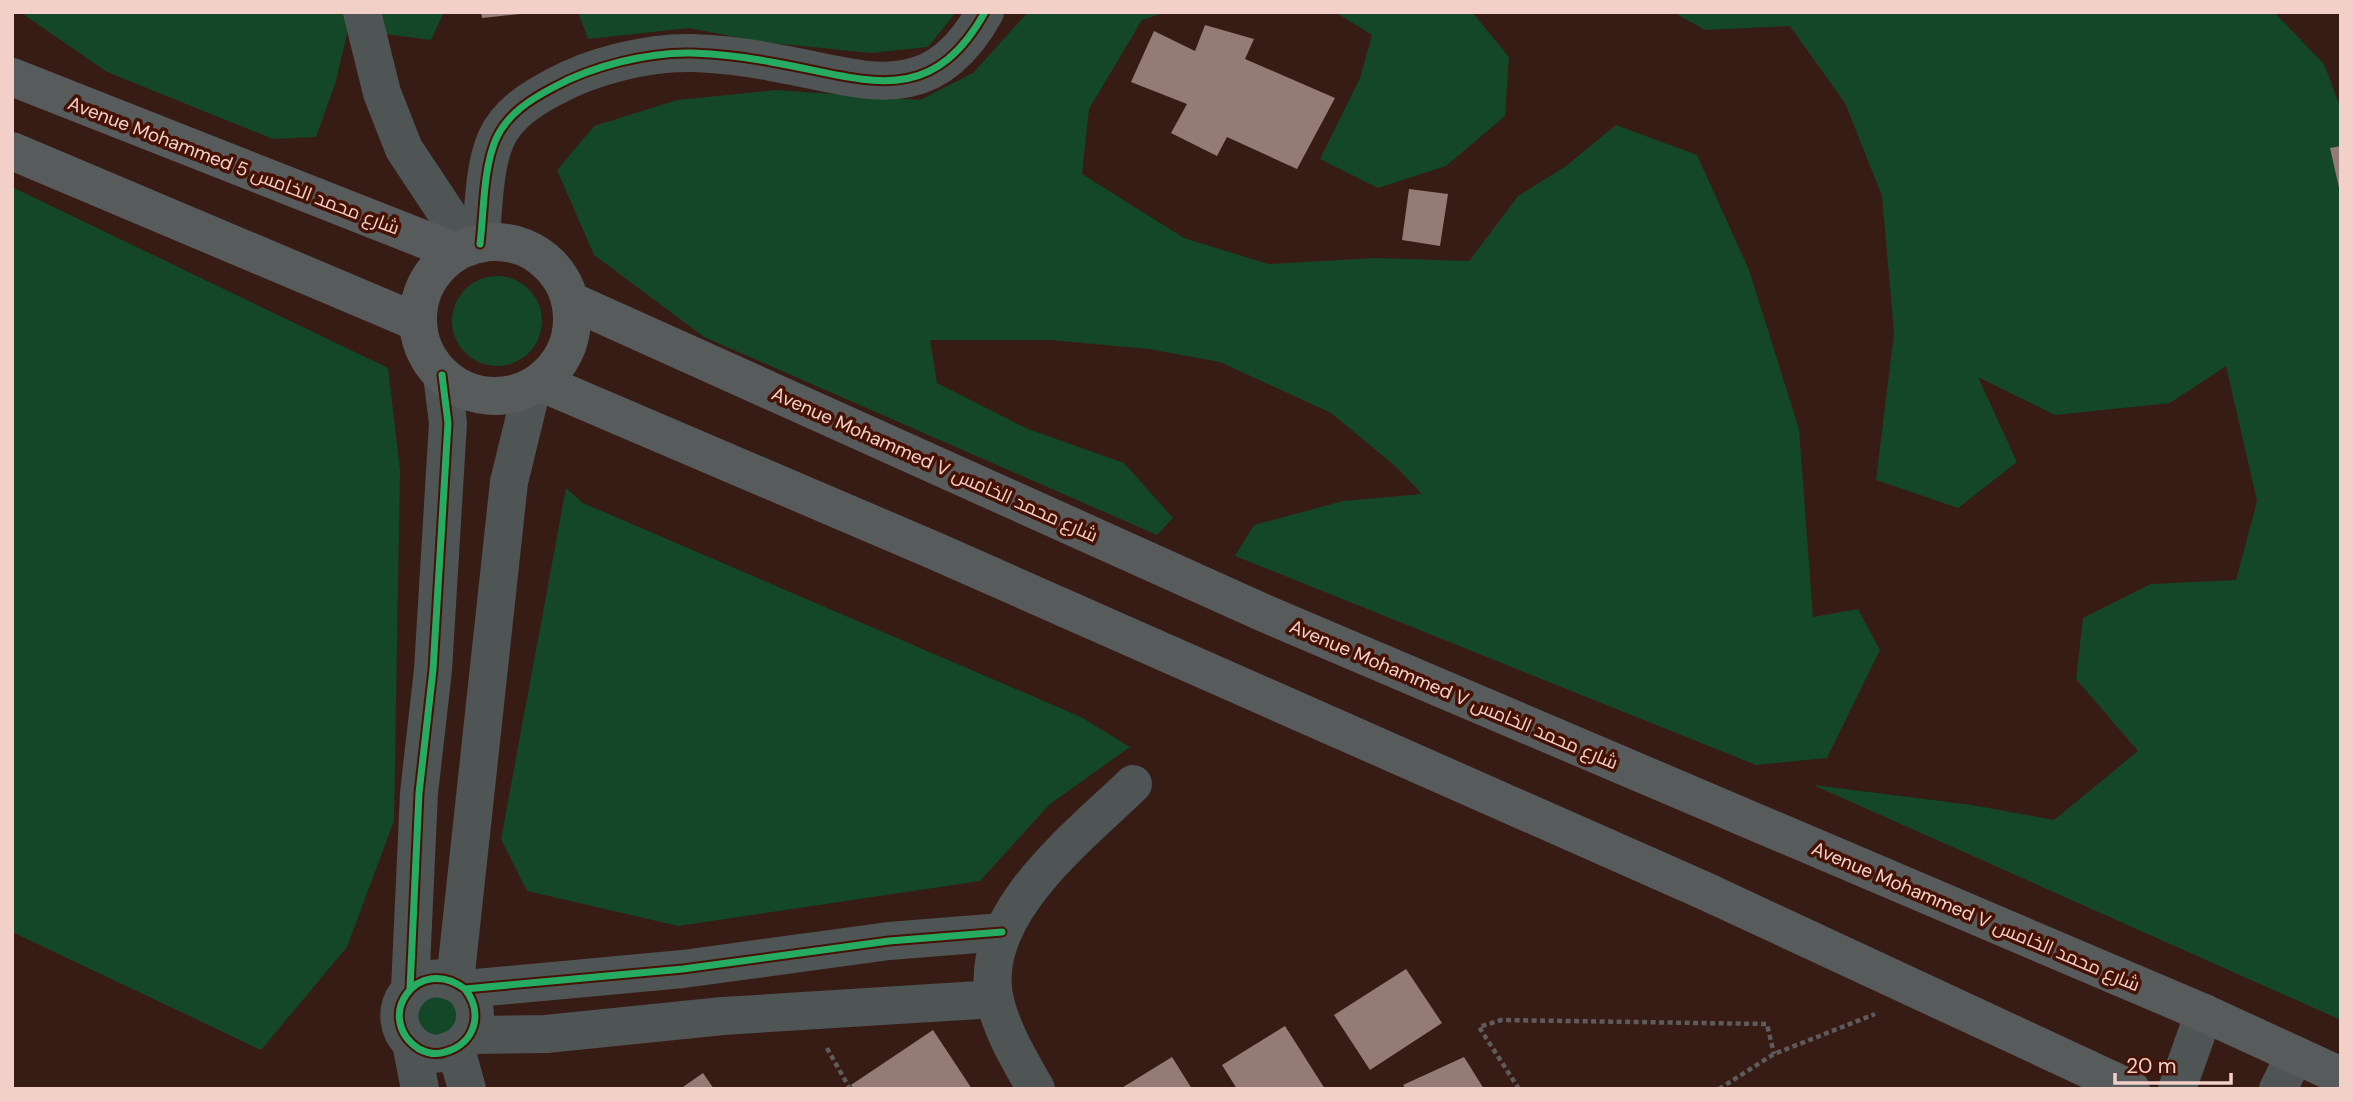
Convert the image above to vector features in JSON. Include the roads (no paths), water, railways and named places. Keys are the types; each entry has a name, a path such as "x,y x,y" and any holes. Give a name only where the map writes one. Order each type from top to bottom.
{"main road":[{"name":"Avenue Mohammed 5 شارع محمد الخامس","path":"12,76 469,248"},
{"path":"12,151 417,322"},
{"path":"510,243 538,254 559,274 571,302 572,332 562,360 537,386 501,397 469,392 442,375 424,351 417,322 421,294 435,270 469,248 510,243"},
{"name":"Avenue Mohammed V شارع محمد الخامس","path":"571,302 1264,613 2204,1013 2286,1073 2341,1076"},
{"path":"537,386 933,550 1927,992 2131,1089"}],"street":[{"path":"362,12 382,93 404,149 469,248"},
{"path":"469,248 491,158 503,125 528,101 568,79 611,65 689,53 772,62 874,82 902,81 941,64 962,46 985,12"},
{"path":"410,989 419,793 433,670 448,424 442,375"},
{"path":"467,1089 463,1042 476,1011 460,986 509,482 537,386"},
{"path":"1036,1089 1011,1045 995,999 995,963 1002,932 1047,867 1133,784"},
{"path":"420,1089 411,1043 402,1030 399,1016 402,1001 410,989 424,980 439,978 460,986 684,969 889,941 1002,932"},
{"path":"411,1043 432,1053 463,1042 723,1016 995,999"},
{"path":"2177,1089 2204,1013"}]}
